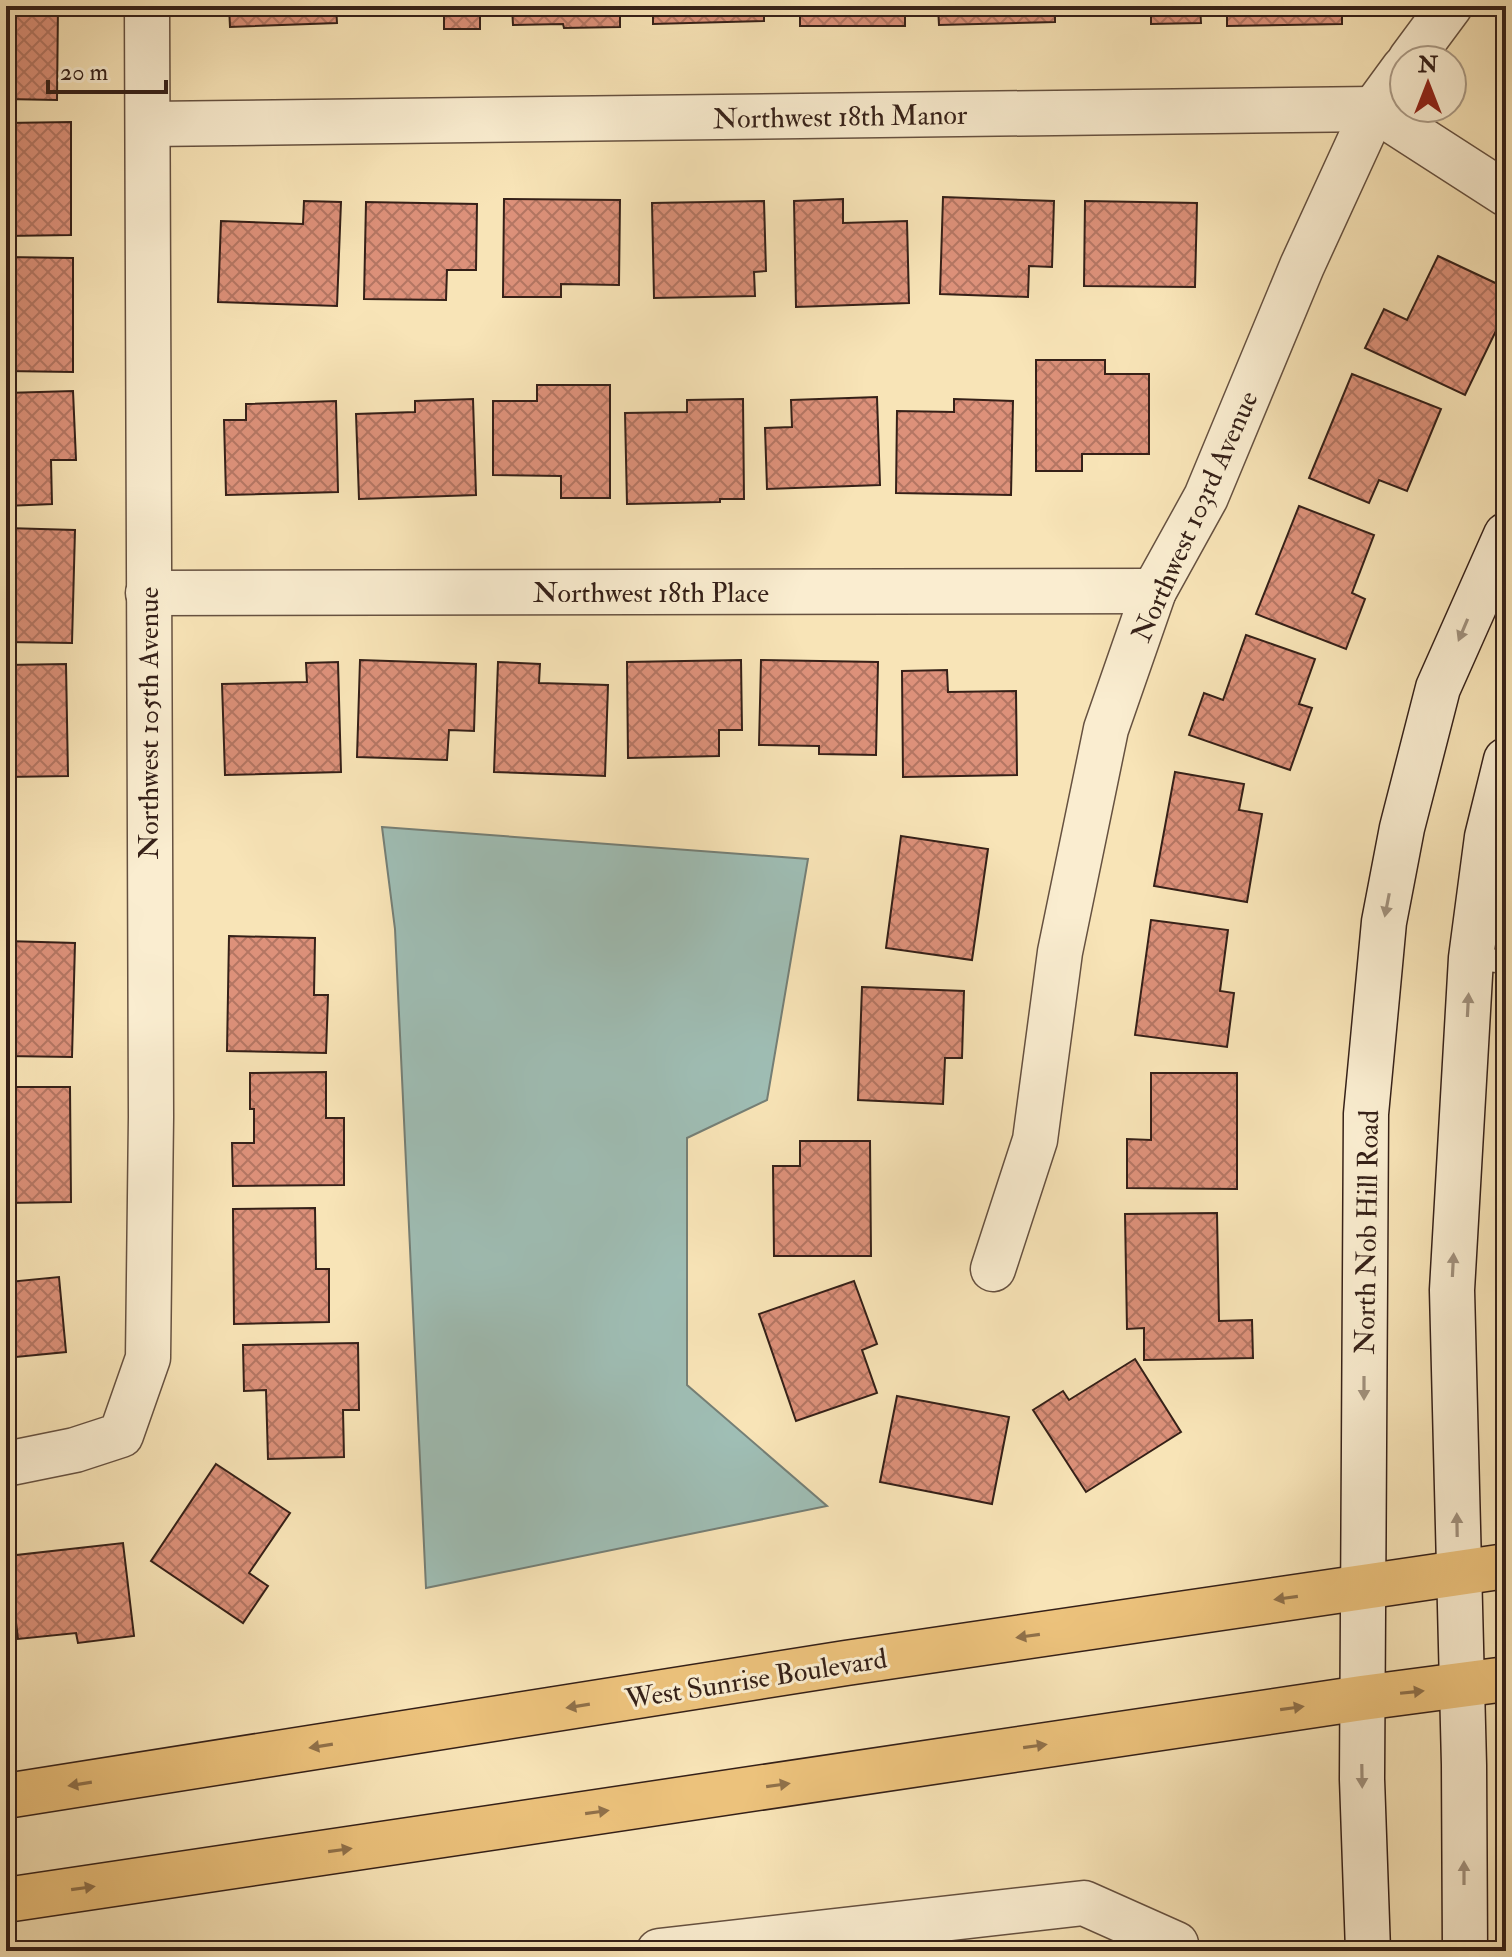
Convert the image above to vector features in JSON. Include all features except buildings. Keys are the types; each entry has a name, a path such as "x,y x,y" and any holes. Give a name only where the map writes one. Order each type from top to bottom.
{"highway":[{"name":"West Sunrise Boulevard","path":"6,1796 830,1666 1506,1566"},
{"path":"6,1900 1506,1679"}],"street":[{"name":"Northwest 105th Avenue","path":"6,1464 75,1450 121,1435 148,1358 151,1101 147,6"},
{"path":"1422,44 1450,6"},
{"name":"Northwest 103rd Avenue","path":"993,1269 1035,1140 1060,952 1106,729 1154,591 1206,497 1302,266 1374,109 1388,90"},
{"name":"Northwest 18th Manor","path":"149,124 1374,109"},
{"path":"1374,109 1506,194"},
{"name":"North Nob Hill Road","path":"1368,1951 1362,1779 1366,1114 1384,922 1402,828 1438,688 1506,535"},
{"name":"Northwest 18th Place","path":"148,593 1154,591"},
{"path":"1465,1951 1452,1290 1488,960 1487,837 1506,760"},
{"path":"659,1951 1084,1903 1176,1944"}],"water":[{"path":"382,827 808,859 767,1100 687,1138 687,1385 827,1506 426,1588 395,929"}]}
